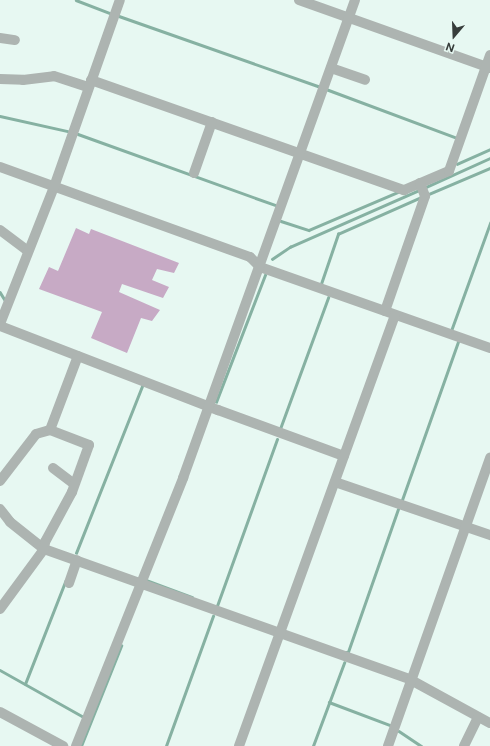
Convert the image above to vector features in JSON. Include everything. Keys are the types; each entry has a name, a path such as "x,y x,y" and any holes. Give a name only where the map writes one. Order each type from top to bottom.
{"street":[{"path":"120,0 54,187 0,325 207,406 344,456"},
{"path":"299,0 488,67"},
{"path":"76,746 140,582 183,478 207,406 301,154 355,0"},
{"path":"0,38 15,40"},
{"path":"0,79 23,80 54,76 90,83 212,122 404,190 422,187 449,171 488,67 490,55"},
{"path":"331,68 365,80"},
{"path":"194,173 212,122"},
{"path":"0,167 250,257 260,266 490,348"},
{"path":"385,311 425,196 422,187"},
{"path":"0,230 28,251"},
{"path":"239,746 395,315"},
{"path":"50,430 78,356"},
{"path":"0,481 36,434 50,430 89,445 74,484 44,549 0,609"},
{"path":"388,746 456,550 490,458"},
{"path":"53,468 74,484"},
{"path":"335,482 465,528 490,535"},
{"path":"0,509 10,522 44,549 411,680 490,723"},
{"path":"68,583 77,560"},
{"path":"0,712 63,746"},
{"path":"464,746 478,717"}],"building":[{"path":"76,228 89,234 91,229 179,263 174,273 157,269 152,280 169,287 163,298 122,284 119,292 160,310 152,321 141,318 127,353 91,338 102,312 39,289 49,267 58,271"}],"waterway":[{"path":"76,0 110,13"},
{"path":"119,16 318,86"},
{"path":"326,89 457,138"},
{"path":"0,116 67,131"},
{"path":"78,134 275,205"},
{"path":"457,164 490,149"},
{"path":"424,188 490,158"},
{"path":"429,194 490,168"},
{"path":"272,259 290,247 419,190"},
{"path":"281,221 309,230 398,192"},
{"path":"321,284 338,234 421,197"},
{"path":"451,331 490,223"},
{"path":"216,402 265,275"},
{"path":"0,292 5,300"},
{"path":"280,429 328,298"},
{"path":"402,500 458,342"},
{"path":"76,553 142,386"},
{"path":"217,606 277,439"},
{"path":"345,652 348,652 398,509"},
{"path":"146,580 192,597"},
{"path":"25,684 65,582"},
{"path":"166,746 213,616"},
{"path":"81,746 121,646"},
{"path":"313,746 344,663"},
{"path":"0,670 82,716"},
{"path":"329,702 390,725"},
{"path":"399,731 421,746"}]}
